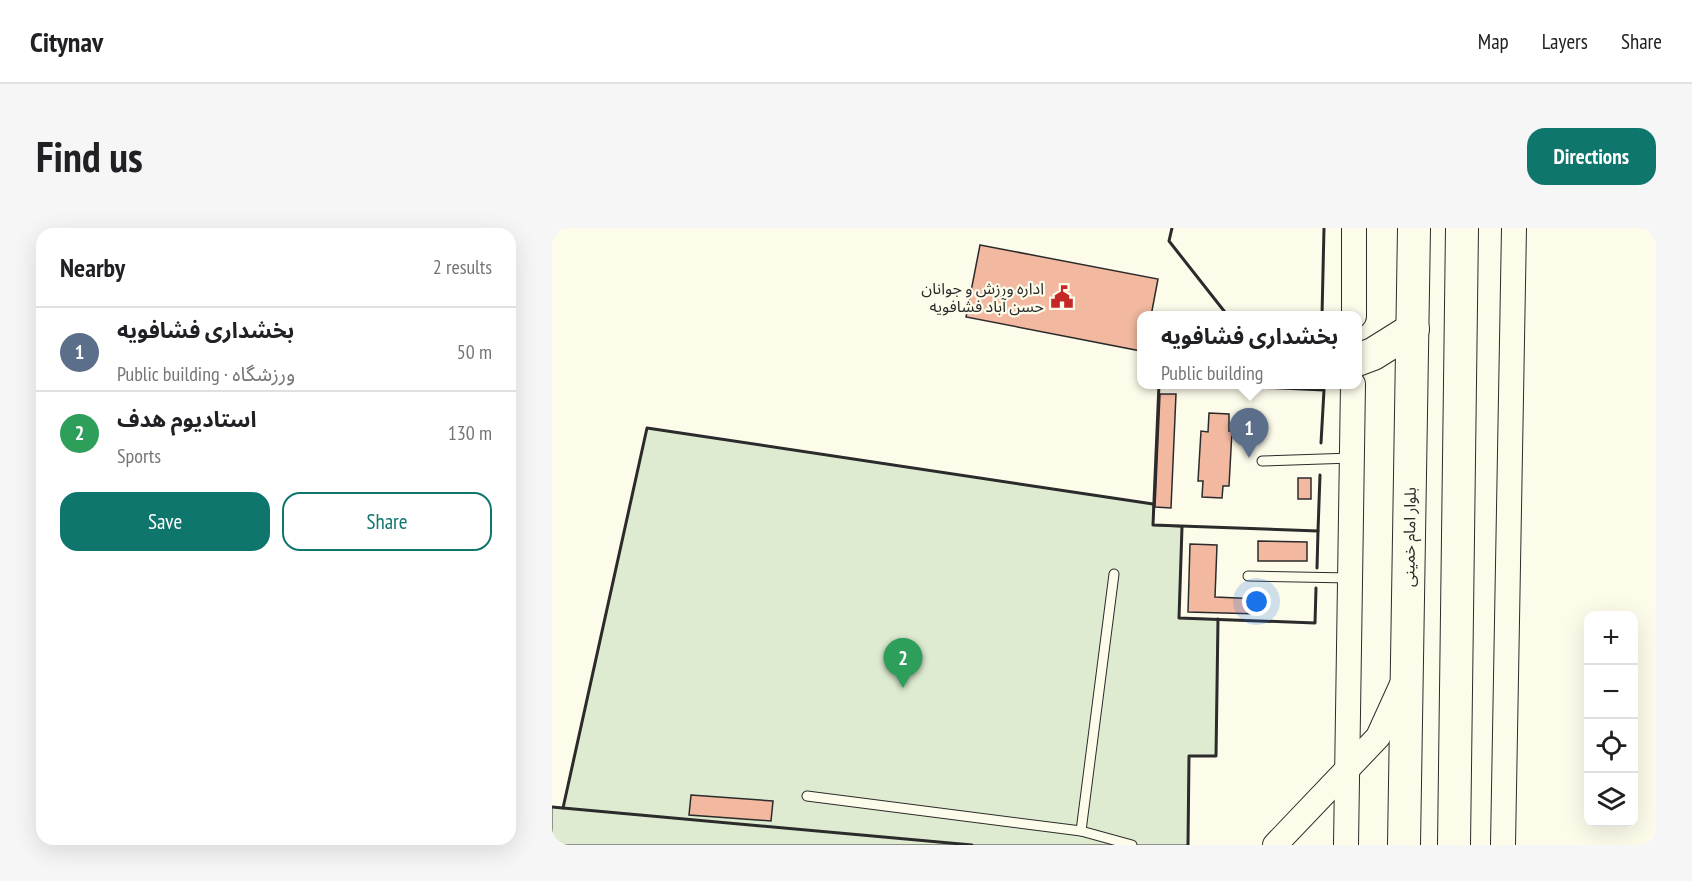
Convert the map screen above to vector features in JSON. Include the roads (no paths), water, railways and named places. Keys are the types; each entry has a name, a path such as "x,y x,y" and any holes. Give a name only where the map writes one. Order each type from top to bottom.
{"highway":[{"name":"بلوار امام خمینی","path":"1404,845 1414,228"},
{"path":"1454,845 1462,228"},
{"path":"1362,358 1373,354 1413,329"},
{"path":"1410,504 1422,528 1436,526 1447,520 1459,496"},
{"path":"1408,581 1419,560 1431,554 1441,561 1457,580"}],"street":[{"path":"1353,311 1354,228"},
{"path":"1503,845 1514,228"},
{"path":"1346,845 1353,389"},
{"path":"1275,845 1378,737 1407,675"}],"lane":[{"path":"1262,461 1352,458"},
{"path":"1081,831 1114,574"},
{"path":"1248,576 1350,578"},
{"path":"807,796 1081,831 1132,845"}],"place":[{"name":"اداره ورزش و جوانان حسن آباد فشافویه","path":"1062,297"},
{"name":"بخشداری فشافویه","path":"1249,458"},
{"name":"استادیوم هدف","path":"903,688"}]}
